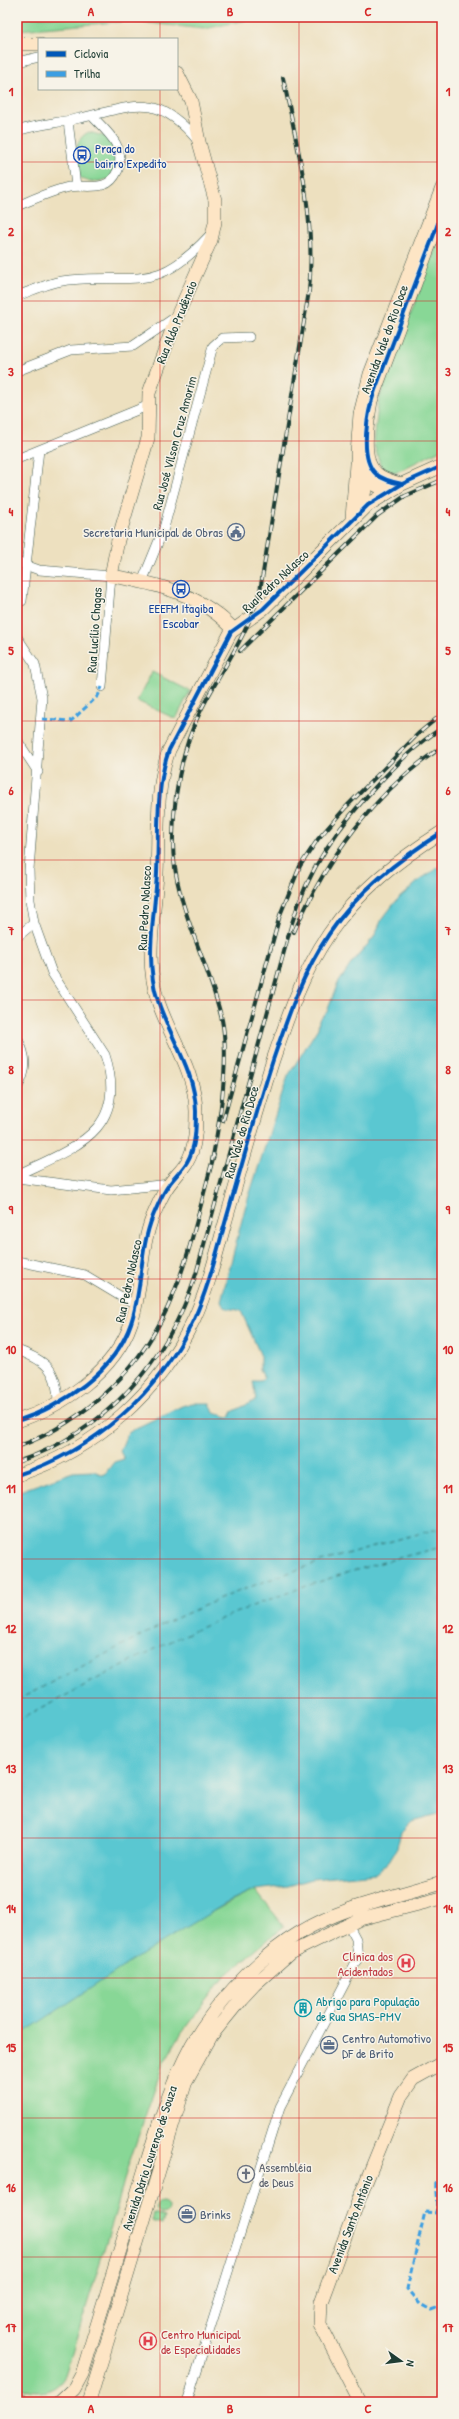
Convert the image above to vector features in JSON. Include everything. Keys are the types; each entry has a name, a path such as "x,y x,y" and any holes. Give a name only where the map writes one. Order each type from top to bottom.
{"street":[{"path":"17,44 38,44"},
{"path":"17,62 38,57"},
{"name":"Rua Aldo Prudêncio","path":"111,576 118,540 148,438 147,406 149,393 177,316 214,231 216,210 215,200 199,142 191,101 178,75"},
{"path":"17,130 137,106 157,107 166,111 185,125 199,142"},
{"path":"17,206 48,193 76,186 98,186 110,183 115,177 120,164 119,149 116,143 92,116"},
{"path":"68,121 76,186"},
{"name":"Avenida Vale do Rio Doce","path":"366,481 358,466 357,454 360,414 366,388 442,188"},
{"name":"Avenida Vale do Rio Doce","path":"370,464 366,443 371,401 442,213"},
{"path":"17,296 61,281 143,279 156,276 182,263 214,231"},
{"path":"17,371 71,350 133,346 177,316"},
{"name":"Rua José Vilson Cruz Amorim","path":"142,582 164,528 213,346 222,338 249,337"},
{"path":"17,459 147,406"},
{"path":"22,601 39,450"},
{"path":"357,454 357,515"},
{"path":"357,515 370,464"},
{"path":"370,464 381,477 402,484 442,466"},
{"path":"366,481 388,491"},
{"name":"Rua Pedro Nolasco","path":"17,1421 58,1402 90,1380 104,1366 128,1330 135,1304 148,1234 154,1216 170,1184 187,1162 191,1152 196,1109 191,1078 157,1000 152,971 151,940 157,871 156,813 162,773 169,750 227,639 234,630 263,609 357,515 388,491 402,484"},
{"path":"17,562 49,572 111,576 142,582 175,591 221,616 234,630"},
{"name":"Rua Lucílio Chagas","path":"102,687 111,576"},
{"path":"17,637 35,664 42,687 43,708 29,884 34,923 52,973 105,1055 110,1068 111,1092 105,1116 92,1135 80,1144 17,1176"},
{"path":"17,740 38,772"},
{"name":"Rua Vale do Rio Doce","path":"17,1475 49,1464 78,1450 113,1423 143,1393 173,1355 194,1317 209,1278 283,1031 306,973 327,936 361,893 402,859 442,832"},
{"path":"17,937 34,923"},
{"path":"17,1038 26,1062 22,1081 17,1088"},
{"path":"17,1176 111,1190 170,1184"},
{"path":"17,1261 85,1275 135,1304"},
{"path":"17,1350 39,1358 48,1366 57,1384 58,1402"},
{"name":"Avenida Dário Lourenço de Souza","path":"89,2402 148,2211 181,2079 185,2056 202,2029 245,1976 267,1956 298,1933 348,1909 442,1882"},
{"path":"411,1891 414,1905"},
{"name":"Avenida Dário Lourenço de Souza","path":"60,2402 74,2389 82,2374 160,2116 181,2079 212,2036 254,1985 290,1953 360,1919 442,1898"},
{"path":"187,2402 280,2107 358,1958 356,1939 348,1924"},
{"name":"Avenida Santo Antônio","path":"360,2402 320,2324 321,2302 359,2199 400,2096 413,2079 442,2062"},
{"path":"133,2206 148,2211"},
{"path":"17,2400 26,2402"}],"green space":[{"path":"17,17 247,17 247,20 204,29 131,21 17,30"},
{"path":"89,132 107,137 119,157 110,178 93,182 82,179 79,176 76,151 77,145 83,136"},
{"path":"442,231 442,449 395,473 381,467 374,445 378,404 385,381"},
{"path":"152,672 190,691 176,719 137,701"},
{"path":"255,1890 284,1926 224,1977 182,2032 163,2064 127,2169 117,2207 65,2376 56,2387 44,2392 30,2391 17,2386 17,2037 74,1997 163,1940 193,1922"},
{"path":"162,2202 166,2204 168,2208 166,2212 162,2214 158,2212 156,2208 158,2204"},
{"path":"154,2214 165,2217 163,2224 152,2221"}],"water":[{"path":"442,865 442,1813 411,1821 401,1831 397,1848 389,1861 376,1873 312,1879 288,1886 255,1890 225,1904 144,1953 17,2037 17,1492 73,1472 93,1471 104,1475 114,1462 124,1459 120,1451 127,1434 134,1429 182,1406 192,1403 210,1403 214,1413 220,1415 221,1413 223,1416 230,1417 232,1412 256,1400 253,1381 260,1381 264,1378 260,1369 260,1354 241,1311 226,1308 221,1301 245,1208 288,1076 318,1028 319,1020 327,1012 337,985 351,964 374,937 382,919 397,900 421,879"}],"ferry route":[{"path":"17,1700 158,1627 243,1590 308,1566 442,1528"},
{"path":"17,1721 144,1654 249,1607 344,1574 442,1547"}],"railway":[{"path":"212,1161 223,1090 225,1053 224,1036 222,1020 216,997 184,906 178,883 174,860 173,836 175,804 184,755 194,725 249,623 260,591 309,291 311,264 308,210 300,157 283,78"},
{"path":"240,651 378,515 405,496 442,480"},
{"path":"223,1121 280,915 300,866 318,839 346,807 419,733 442,714"},
{"path":"17,1462 49,1449 78,1432 105,1413 129,1390 150,1364 169,1336 184,1306 196,1274 291,926 306,885 326,848 351,814 409,753 442,728"},
{"path":"294,932 321,878 355,829 395,784 442,747"},
{"path":"17,1447 43,1436 90,1406 111,1388 147,1345 161,1321 179,1278 190,1244 214,1155"}],"marked path":[{"path":"42,719 71,721 98,696 102,687"},
{"path":"436,2182 436,2213 425,2212 407,2289 420,2304 431,2310 442,2306"}],"cycle path":[{"path":"402,484 382,478 376,474 371,467 367,457 366,446 367,421 375,390 442,213"},
{"path":"17,1421 52,1406 69,1396 100,1371 113,1356 123,1340 135,1310 145,1242 153,1216 166,1189 187,1162 194,1143 196,1130 195,1096 187,1068 158,1001 152,970 151,954 157,873 160,795 169,750 231,632 263,609 368,505 402,484 442,466"},
{"path":"17,1475 46,1464 73,1450 98,1434 122,1415 143,1394 163,1371 180,1346 194,1319 203,1296 273,1060 290,1011 311,964 340,918 366,890 395,865 442,832"}],"place":[{"name":"Praça do bairro Expedito","path":"82,155"},
{"name":"Secretaria Municipal de Obras","path":"236,532"},
{"name":"EEEFM Itagiba Escobar","path":"181,589"},
{"name":"Clínica dos Acidentados","path":"406,1963"},
{"name":"Abrigo para População de Rua SMAS-PMV","path":"303,2008"},
{"name":"Centro Automotivo DF de Brito","path":"329,2045"},
{"name":"Assembléia de Deus","path":"246,2174"},
{"name":"Brinks","path":"187,2214"},
{"name":"Centro Municipal de Especialidades","path":"148,2341"}]}
